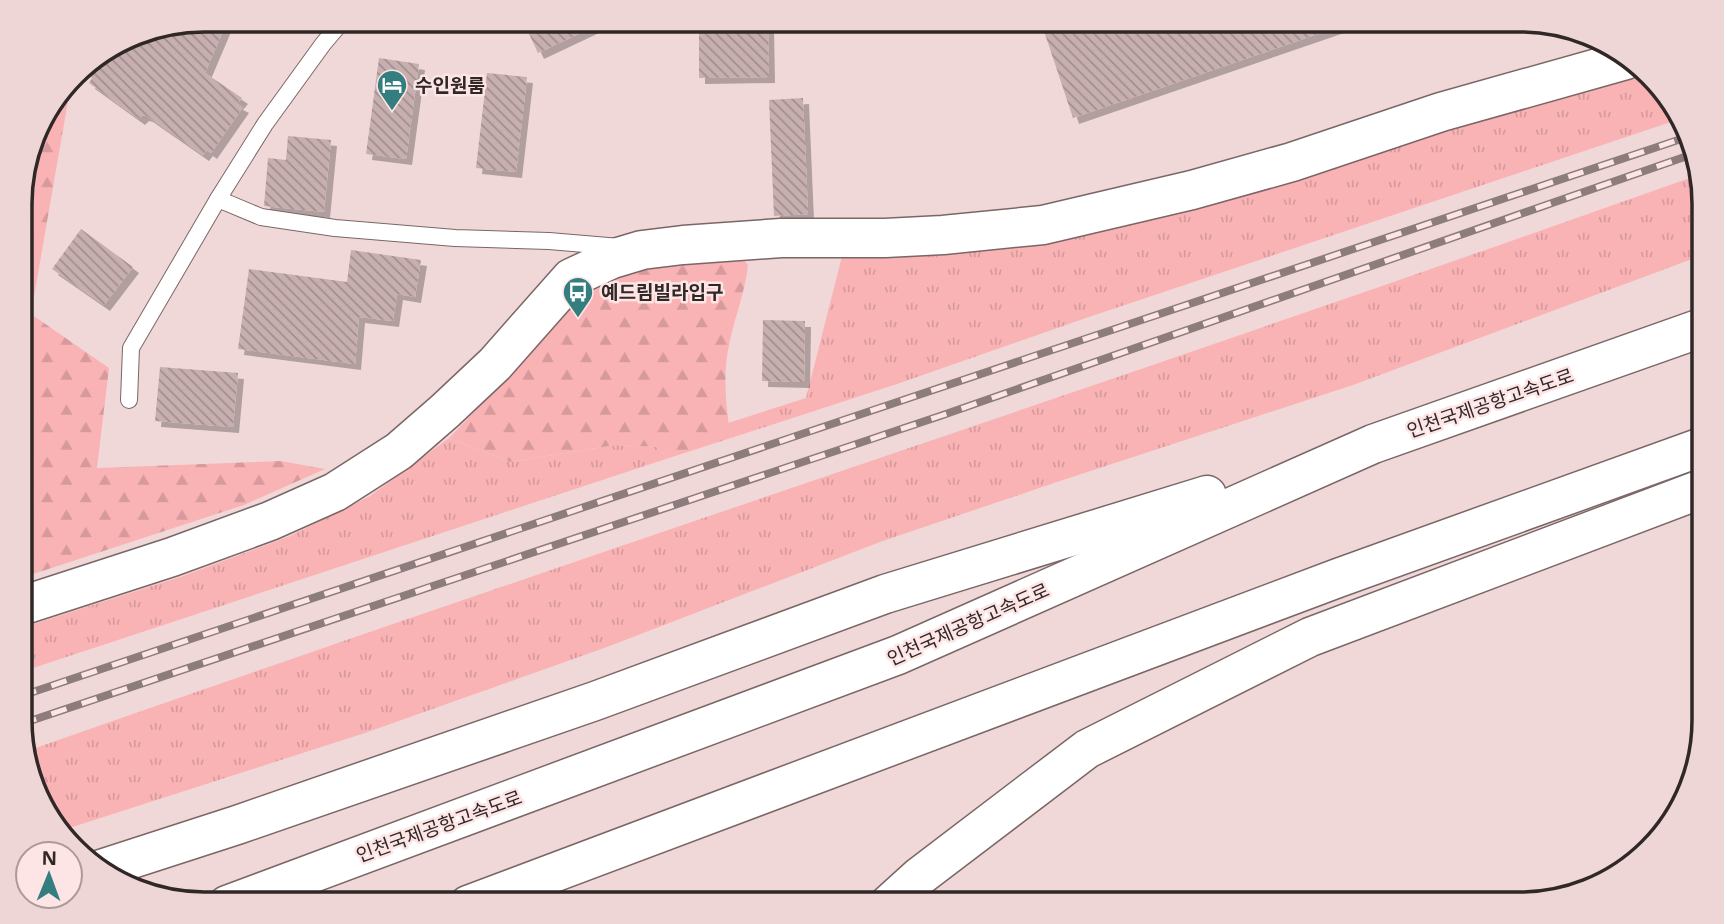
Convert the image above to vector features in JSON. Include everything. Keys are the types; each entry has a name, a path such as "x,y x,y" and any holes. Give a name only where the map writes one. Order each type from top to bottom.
{"main road":[{"path":"32,602 270,522 335,492 399,452 445,411 495,364 571,278 612,259 642,250 684,244 943,235 1043,225 1192,190 1292,162 1441,111 1618,62"},
{"name":"인천국제공항고속도로","path":"261,892 898,655 1373,444 1692,331"},
{"path":"112,865 595,701 885,594 1373,444"},
{"path":"502,892 1325,582 1692,450"},
{"path":"902,892 1087,749 1310,638 1692,493"}],"lane":[{"path":"129,400 131,348 265,124 333,32"},
{"path":"218,199 261,217 335,228 455,238 599,244 642,250"}],"green space":[{"path":"1630,72 1657,99 1671,122 731,438 728,423 806,398 842,256"},
{"path":"69,97 32,308 33,181 37,159 49,128"},
{"path":"1690,178 1692,259 1353,385 880,542 607,647 365,733 70,828 55,806 37,765 34,749"},
{"path":"740,255 748,265 728,350 727,405 731,438 669,458 656,447 615,445 510,462 449,438 523,361 581,290 614,273"},
{"path":"32,315 109,368 97,468 281,461 325,469 244,505 32,574"},
{"path":"449,438 510,462 615,445 656,447 669,458 32,668 32,624 183,576 290,536 370,496"}],"building":[{"path":"192,32 222,32 205,73 242,98 237,104 243,107 211,153 207,150 203,155 147,116 143,115 139,119 89,83 92,78 89,75 108,61 148,41"},
{"path":"528,32 582,32 538,53"},
{"path":"699,32 768,32 769,77 699,78"},
{"path":"1044,32 1324,32 1073,118"},
{"path":"379,58 419,64 406,159 366,154"},
{"path":"487,73 527,77 516,172 476,168"},
{"path":"803,98 808,214 774,216 769,100"},
{"path":"288,136 331,140 324,212 264,206 268,158 286,160"},
{"path":"81,229 133,267 104,305 52,269"},
{"path":"351,250 421,260 415,297 397,294 393,321 359,317 355,364 238,349 249,269 347,282"},
{"path":"763,320 805,321 804,382 762,381"},
{"path":"160,367 238,373 233,427 155,421"}],"railway":[{"path":"32,692 1680,139"},
{"path":"32,720 940,416 1686,156"}],"place":[{"name":"수인원룸","path":"392,112"},
{"name":"예드림빌라입구","path":"578,319"}]}
